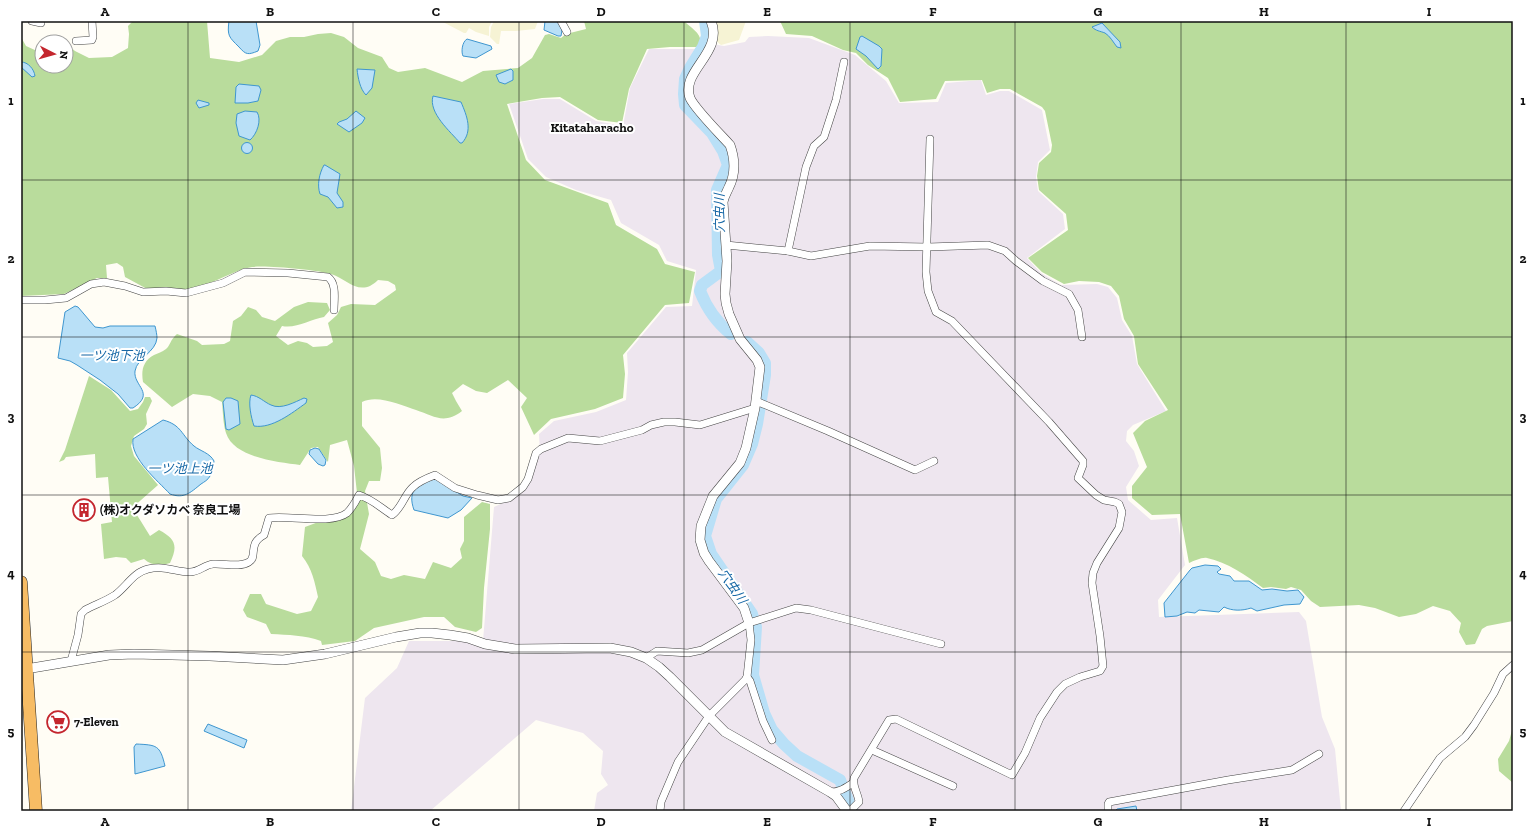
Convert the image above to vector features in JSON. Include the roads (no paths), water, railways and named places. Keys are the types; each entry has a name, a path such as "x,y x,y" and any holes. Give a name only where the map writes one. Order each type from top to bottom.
{"highway":[{"path":"21,582 36,811"}],"street":[{"path":"32,21 41,23"},
{"path":"76,40 92,40 92,21"},
{"path":"561,21 567,32"},
{"path":"660,811 661,802 678,762 709,716 747,677 750,640 749,624 744,608 704,553 700,540 701,526 713,496 740,463 746,448 756,404 760,367 757,360 740,339 728,314 726,303 726,245 723,202 724,196 732,181 734,171 732,151 730,145 694,104 689,92 689,85 693,76 714,40 711,21"},
{"path":"788,251 806,167 814,146 824,137 836,100 844,62"},
{"path":"850,811 859,802 853,783 854,778 889,720 896,719 1012,775 1025,752 1040,718 1057,692 1065,684 1080,677 1100,671 1103,666 1092,583 1093,573 1097,563 1119,528 1122,512 1119,504 1104,500 1096,495 1078,478 1083,461 1049,422 952,322 936,312 928,292 926,272 928,247 930,139"},
{"path":"726,245 788,251 812,256 870,246 928,247 988,245 1005,250 1016,261 1043,281 1069,294 1078,310 1082,337"},
{"path":"21,300 66,298 96,282 125,286 143,292 166,291 186,293 223,283 245,272 288,273 328,277 332,280 334,285 334,310"},
{"path":"71,661 78,635 81,614 85,610 114,595 137,574 146,569 167,568 191,572 198,571 205,566 213,564 242,564 250,562 253,558 254,543 257,538 264,535 269,518 281,516 310,519 337,518 347,513 359,495 369,498 376,505 392,515 399,510 412,488 425,479 435,475 456,488 477,495 498,500 509,498 523,487 528,479 536,453 541,449 568,438 600,441 635,432 651,425 664,422 700,425 756,404 828,431 915,470 934,461"},
{"path":"646,658 657,651 688,653 702,650 749,624 796,608 811,610 941,644"},
{"path":"26,669 71,661 134,654 283,660 325,654 396,637 432,633 468,638 486,644 515,649 570,649 600,647 631,652 646,658 659,667 725,732 830,792 836,796 847,811"},
{"path":"1404,811 1440,758 1464,738 1474,725 1494,693 1503,674 1513,665"},
{"path":"747,677 750,681 763,721 772,740"},
{"path":"872,750 953,786"},
{"path":"1108,811 1109,802 1292,770 1319,754"},
{"path":"830,792 842,790 853,783"}],"water":[{"path":"229,21 256,21 260,45 258,51 247,54 241,50 230,36 228,30"},
{"path":"545,21 558,21 562,30 561,36 544,30"},
{"path":"1102,23 1120,42 1121,48 1117,47 1107,34 1092,27"},
{"path":"862,36 882,49 881,66 878,69 866,56 856,49 860,37"},
{"path":"467,39 491,46 492,49 476,58 463,56 462,47"},
{"path":"21,62 26,63 30,66 35,76 32,77 21,67"},
{"path":"357,69 375,70 372,88 366,95 361,87"},
{"path":"511,69 513,71 513,80 505,84 499,82 496,75"},
{"path":"239,84 259,86 261,90 258,101 235,103 236,87"},
{"path":"433,96 461,102 468,123 467,134 462,143 460,143 441,122 434,109 432,102"},
{"path":"198,100 209,103 209,105 199,108 196,103"},
{"path":"245,111 257,112 259,119 255,134 250,140 239,136 236,123 237,114"},
{"path":"356,111 365,118 362,123 349,132 337,124 347,119"},
{"path":"245,143 249,143 251,144 251,152 245,153 242,150 242,146"},
{"path":"324,165 340,174 337,193 343,202 343,207 337,208 328,197 320,194 319,180"},
{"name":"一ツ池下池","path":"75,306 78,307 95,327 155,326 157,337 156,343 136,366 135,376 142,390 143,398 140,403 133,408 130,408 118,394 100,380 70,361 58,358 65,312"},
{"path":"251,395 268,404 279,407 304,398 307,399 306,403 275,423 254,426 250,406"},
{"path":"226,398 231,398 238,401 240,424 229,430 226,429 223,402"},
{"name":"一ツ池上池","path":"163,420 178,428 194,446 207,454 214,461 212,473 208,479 187,494 179,496 170,494 146,469 136,454 133,446 133,439"},
{"path":"315,448 319,449 326,460 325,465 323,466 318,464 309,454 310,450"},
{"path":"435,478 463,496 472,498 461,510 448,518 414,510 412,497 415,489 419,485"},
{"path":"1205,565 1218,566 1221,569 1217,572 1219,574 1230,576 1234,581 1249,581 1262,590 1298,590 1304,597 1300,604 1284,605 1257,611 1251,608 1237,610 1224,607 1219,612 1199,610 1195,613 1187,612 1177,616 1165,617 1164,603 1192,568"},
{"path":"208,724 247,740 244,748 204,731"},
{"path":"136,744 153,746 159,750 165,766 135,774 134,747"},
{"path":"1136,806 1137,811 1115,811 1117,809"}],"waterway":[{"name":"穴虫川","path":"705,21 707,36 703,47 685,79 685,105 712,133 723,151 728,165 717,190 718,255 721,271 702,285 700,291 712,315 731,334"},
{"name":"穴虫川","path":"747,342 759,353 765,363 765,375 757,424 752,444 743,465 716,499 705,536 711,554 752,614 756,627 753,675 764,713 772,730 797,756 840,780 852,811"}],"place":[{"name":"(株)オクダソカベ 奈良工場","path":"84,510"},
{"name":"7-Eleven","path":"58,722"}],"district":[{"name":"Kitataharacho","path":"592,127"}]}
